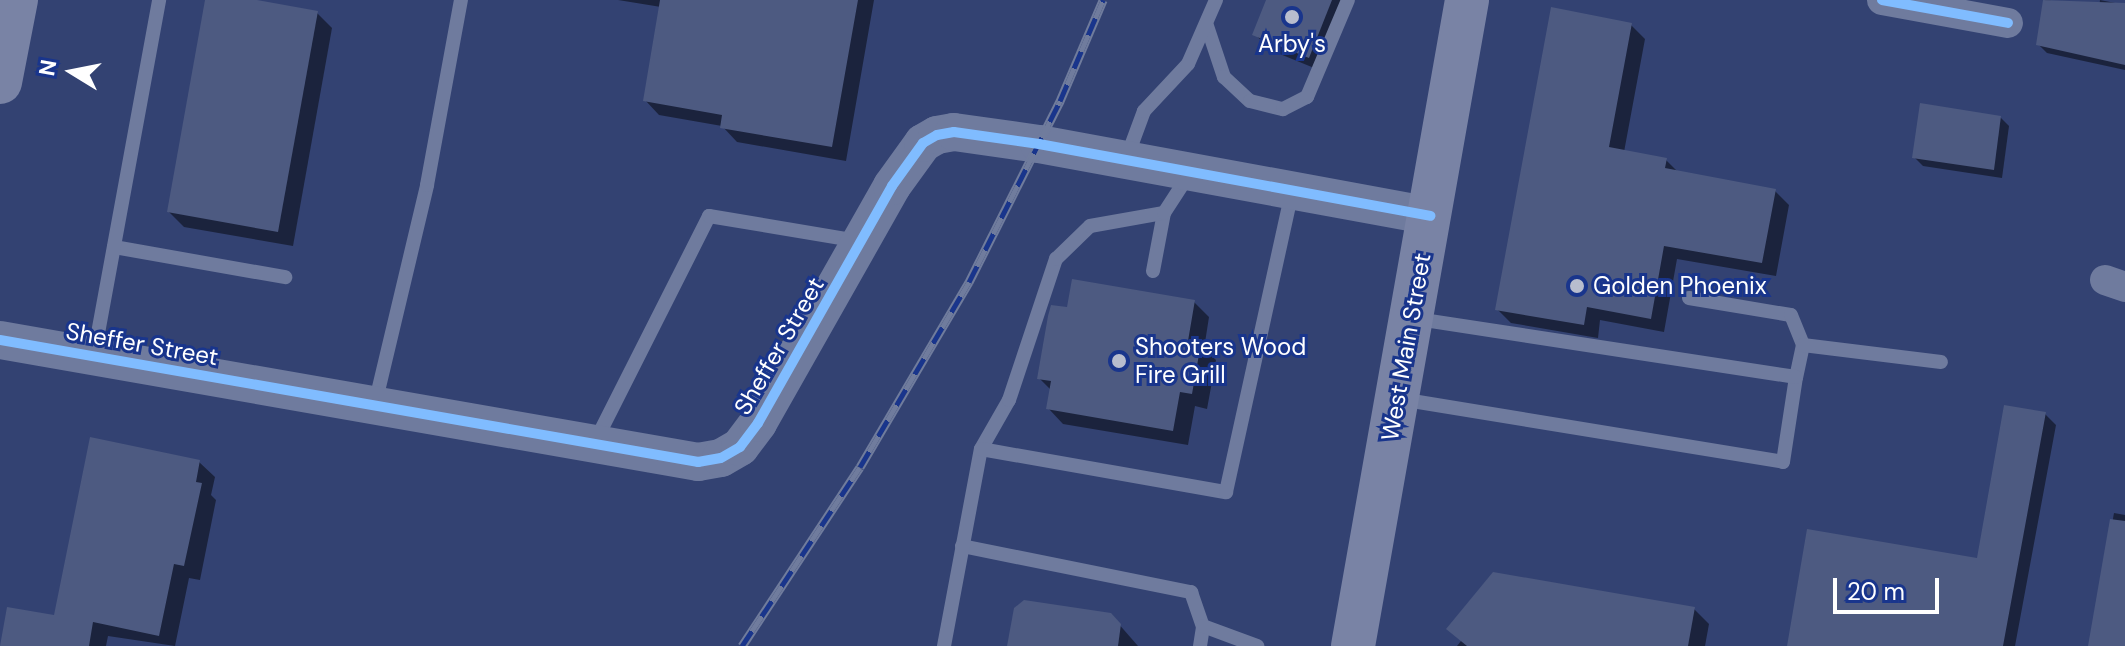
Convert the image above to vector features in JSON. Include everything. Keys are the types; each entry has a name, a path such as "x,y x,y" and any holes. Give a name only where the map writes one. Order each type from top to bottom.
{"main road":[{"path":"0,82 16,0"},
{"name":"West Main Street","path":"1353,646 1467,0"}],"street":[{"path":"1882,0 2008,23"},
{"name":"Sheffer Street","path":"0,340 698,462 721,458 740,447 776,396 908,162 937,135 978,135 1430,216"}],"lane":[{"path":"94,356 159,0"},
{"path":"375,405 427,185 461,0"},
{"path":"1126,161 1144,111 1188,64 1216,0"},
{"path":"1207,26 1224,77 1250,101 1283,109 1307,97 1348,0"},
{"path":"1153,271 1164,213 1190,173"},
{"path":"981,449 1226,492 1292,191"},
{"path":"944,646 981,449 1009,400 1056,259 1090,226 1164,213"},
{"path":"594,444 709,216 862,241"},
{"path":"114,247 285,277"},
{"path":"1397,398 1783,462 1803,345 1791,315 1689,298"},
{"path":"1412,318 1796,377"},
{"path":"1803,345 1941,362"},
{"path":"962,546 1191,592 1203,626 1200,646"},
{"path":"1203,626 1257,646"}],"building":[{"path":"205,0 257,0 318,11 278,232 167,212"},
{"path":"660,0 858,0 832,147 720,128 722,115 643,101"},
{"name":"Arby's","path":"1266,0 1332,0 1309,58 1252,35"},
{"path":"2043,0 2125,3 2125,65 2036,45"},
{"path":"1551,7 1632,23 1609,147 1667,158 1665,168 1776,189 1762,263 1664,246 1651,319 1587,307 1584,325 1495,310"},
{"path":"1920,103 2001,116 1994,170 1912,158"},
{"name":"Shooters Wood Fire Grill","path":"1072,279 1195,300 1188,341 1201,343 1192,394 1180,392 1173,431 1046,409 1051,381 1037,379 1048,316 1051,305 1067,307"},
{"path":"2004,405 2046,412 2003,646 1787,646 1807,529 1977,558"},
{"path":"90,437 200,460 196,482 202,483 184,566 174,564 159,636 93,622 89,646 0,646 7,607 54,615"},
{"path":"2110,519 2125,521 2125,646 2088,646"},
{"path":"1493,572 1695,607 1688,646 1467,646 1446,629"},
{"path":"1024,600 1111,613 1121,624 1118,646 1007,646 1014,608"}],"railway":[{"path":"742,646 860,467 969,282 1060,101 1103,0"}],"cycle path":[{"path":"1882,0 2008,23"},
{"path":"0,340 698,462 721,458 740,447 758,423 892,186 923,143 937,135 954,132 1039,144 1430,216"}],"place":[{"name":"Arby's","path":"1292,17"},
{"name":"Golden Phoenix","path":"1577,286"},
{"name":"Shooters Wood Fire Grill","path":"1119,361"}]}
